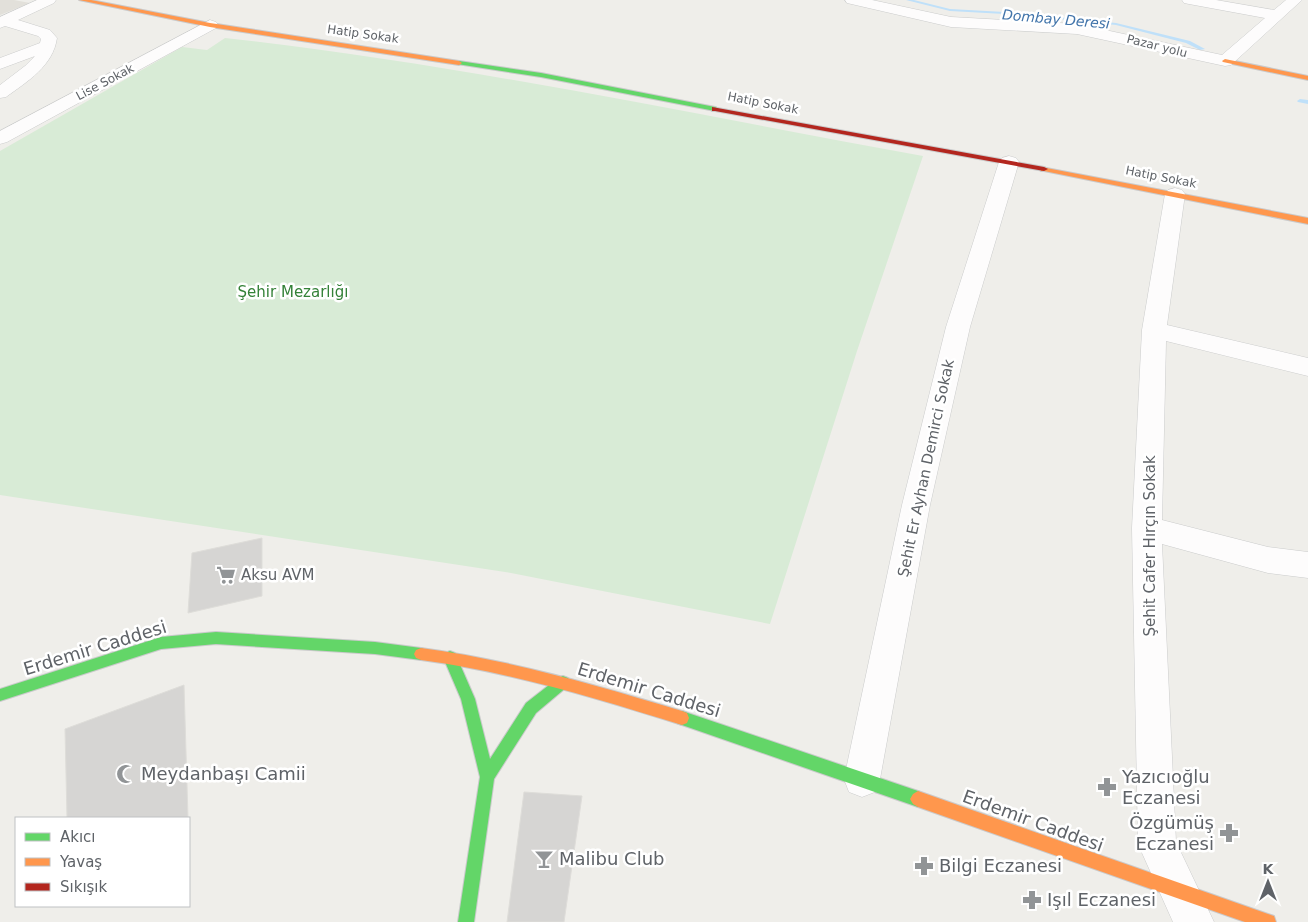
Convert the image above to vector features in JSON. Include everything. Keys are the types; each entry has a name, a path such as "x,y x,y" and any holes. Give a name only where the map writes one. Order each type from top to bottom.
{"street":[{"path":"2,22 49,0"},
{"name":"Hatip Sokak","path":"82,0 210,25 541,76 851,135 1009,162 1308,221"},
{"name":"Pazar yolu","path":"852,0 951,22 1077,28 1225,61"},
{"path":"1189,0 1278,15"},
{"path":"1225,61 1295,0"},
{"path":"0,93 22,78 41,59 49,45 49,38 44,33 2,22"},
{"name":"Lise Sokak","path":"0,138 210,25"},
{"path":"0,64 49,45"},
{"path":"1225,61 1308,78"},
{"name":"Şehit Er Ayhan Demirci Sokak","path":"862,779 916,505 958,326 1009,162"},
{"name":"Şehit Cafer Hırçın Sokak","path":"1175,194 1154,330 1147,528 1157,844 1188,907"},
{"path":"1154,330 1308,367"},
{"path":"1147,528 1268,560 1308,565"},
{"name":"Erdemir Caddesi","path":"0,695 161,643 216,638 375,648 450,657 563,682 716,729 769,749 862,779 1188,907 1268,922"},
{"path":"450,657 468,699 487,777 466,922"},
{"path":"487,777 530,708 563,682"}],"shaded area":[{"path":"0,0 14,0 30,3 0,15"}],"green space":[{"name":"Şehir Mezarlığı","path":"225,38 313,49 488,76 923,156 857,351 770,624 511,573 0,495 0,151 182,47 207,50"}],"building":[{"name":"Aksu AVM","path":"262,538 262,596 188,613 192,553"},
{"name":"Meydanbaşı Camii","path":"184,685 188,817 67,817 65,729"},
{"name":"Malibu Club","path":"524,792 582,796 564,922 507,922"}],"waterway":[{"name":"Dombay Deresi","path":"908,0 950,10 1021,14 1116,24 1188,42 1202,49"},
{"name":"Dombay Deresi","path":"1300,101 1308,102"}],"traffic: fast":[{"path":"459,63 541,75 715,109"},
{"path":"0,695 161,643 216,638 375,648 421,654"},
{"path":"450,657 468,699 487,777 466,922"},
{"path":"487,777 531,708 563,682"},
{"path":"682,718 918,799"}],"traffic: slow":[{"path":"82,0 210,25 459,63"},
{"path":"1225,61 1308,78"},
{"path":"1044,169 1308,221"},
{"path":"421,654 487,665 553,680 682,718"},
{"path":"918,799 1268,922"}],"traffic: jam":[{"path":"715,109 1044,169"}],"place":[{"name":"Aksu AVM","path":"226,575"},
{"name":"Meydanbaşı Camii","path":"126,774"},
{"name":"Yazıcıoğlu Eczanesi","path":"1107,787"},
{"name":"Özgümüş Eczanesi","path":"1229,833"},
{"name":"Malibu Club","path":"544,859"},
{"name":"Bilgi Eczanesi","path":"924,866"},
{"name":"Işıl Eczanesi","path":"1032,900"}]}
